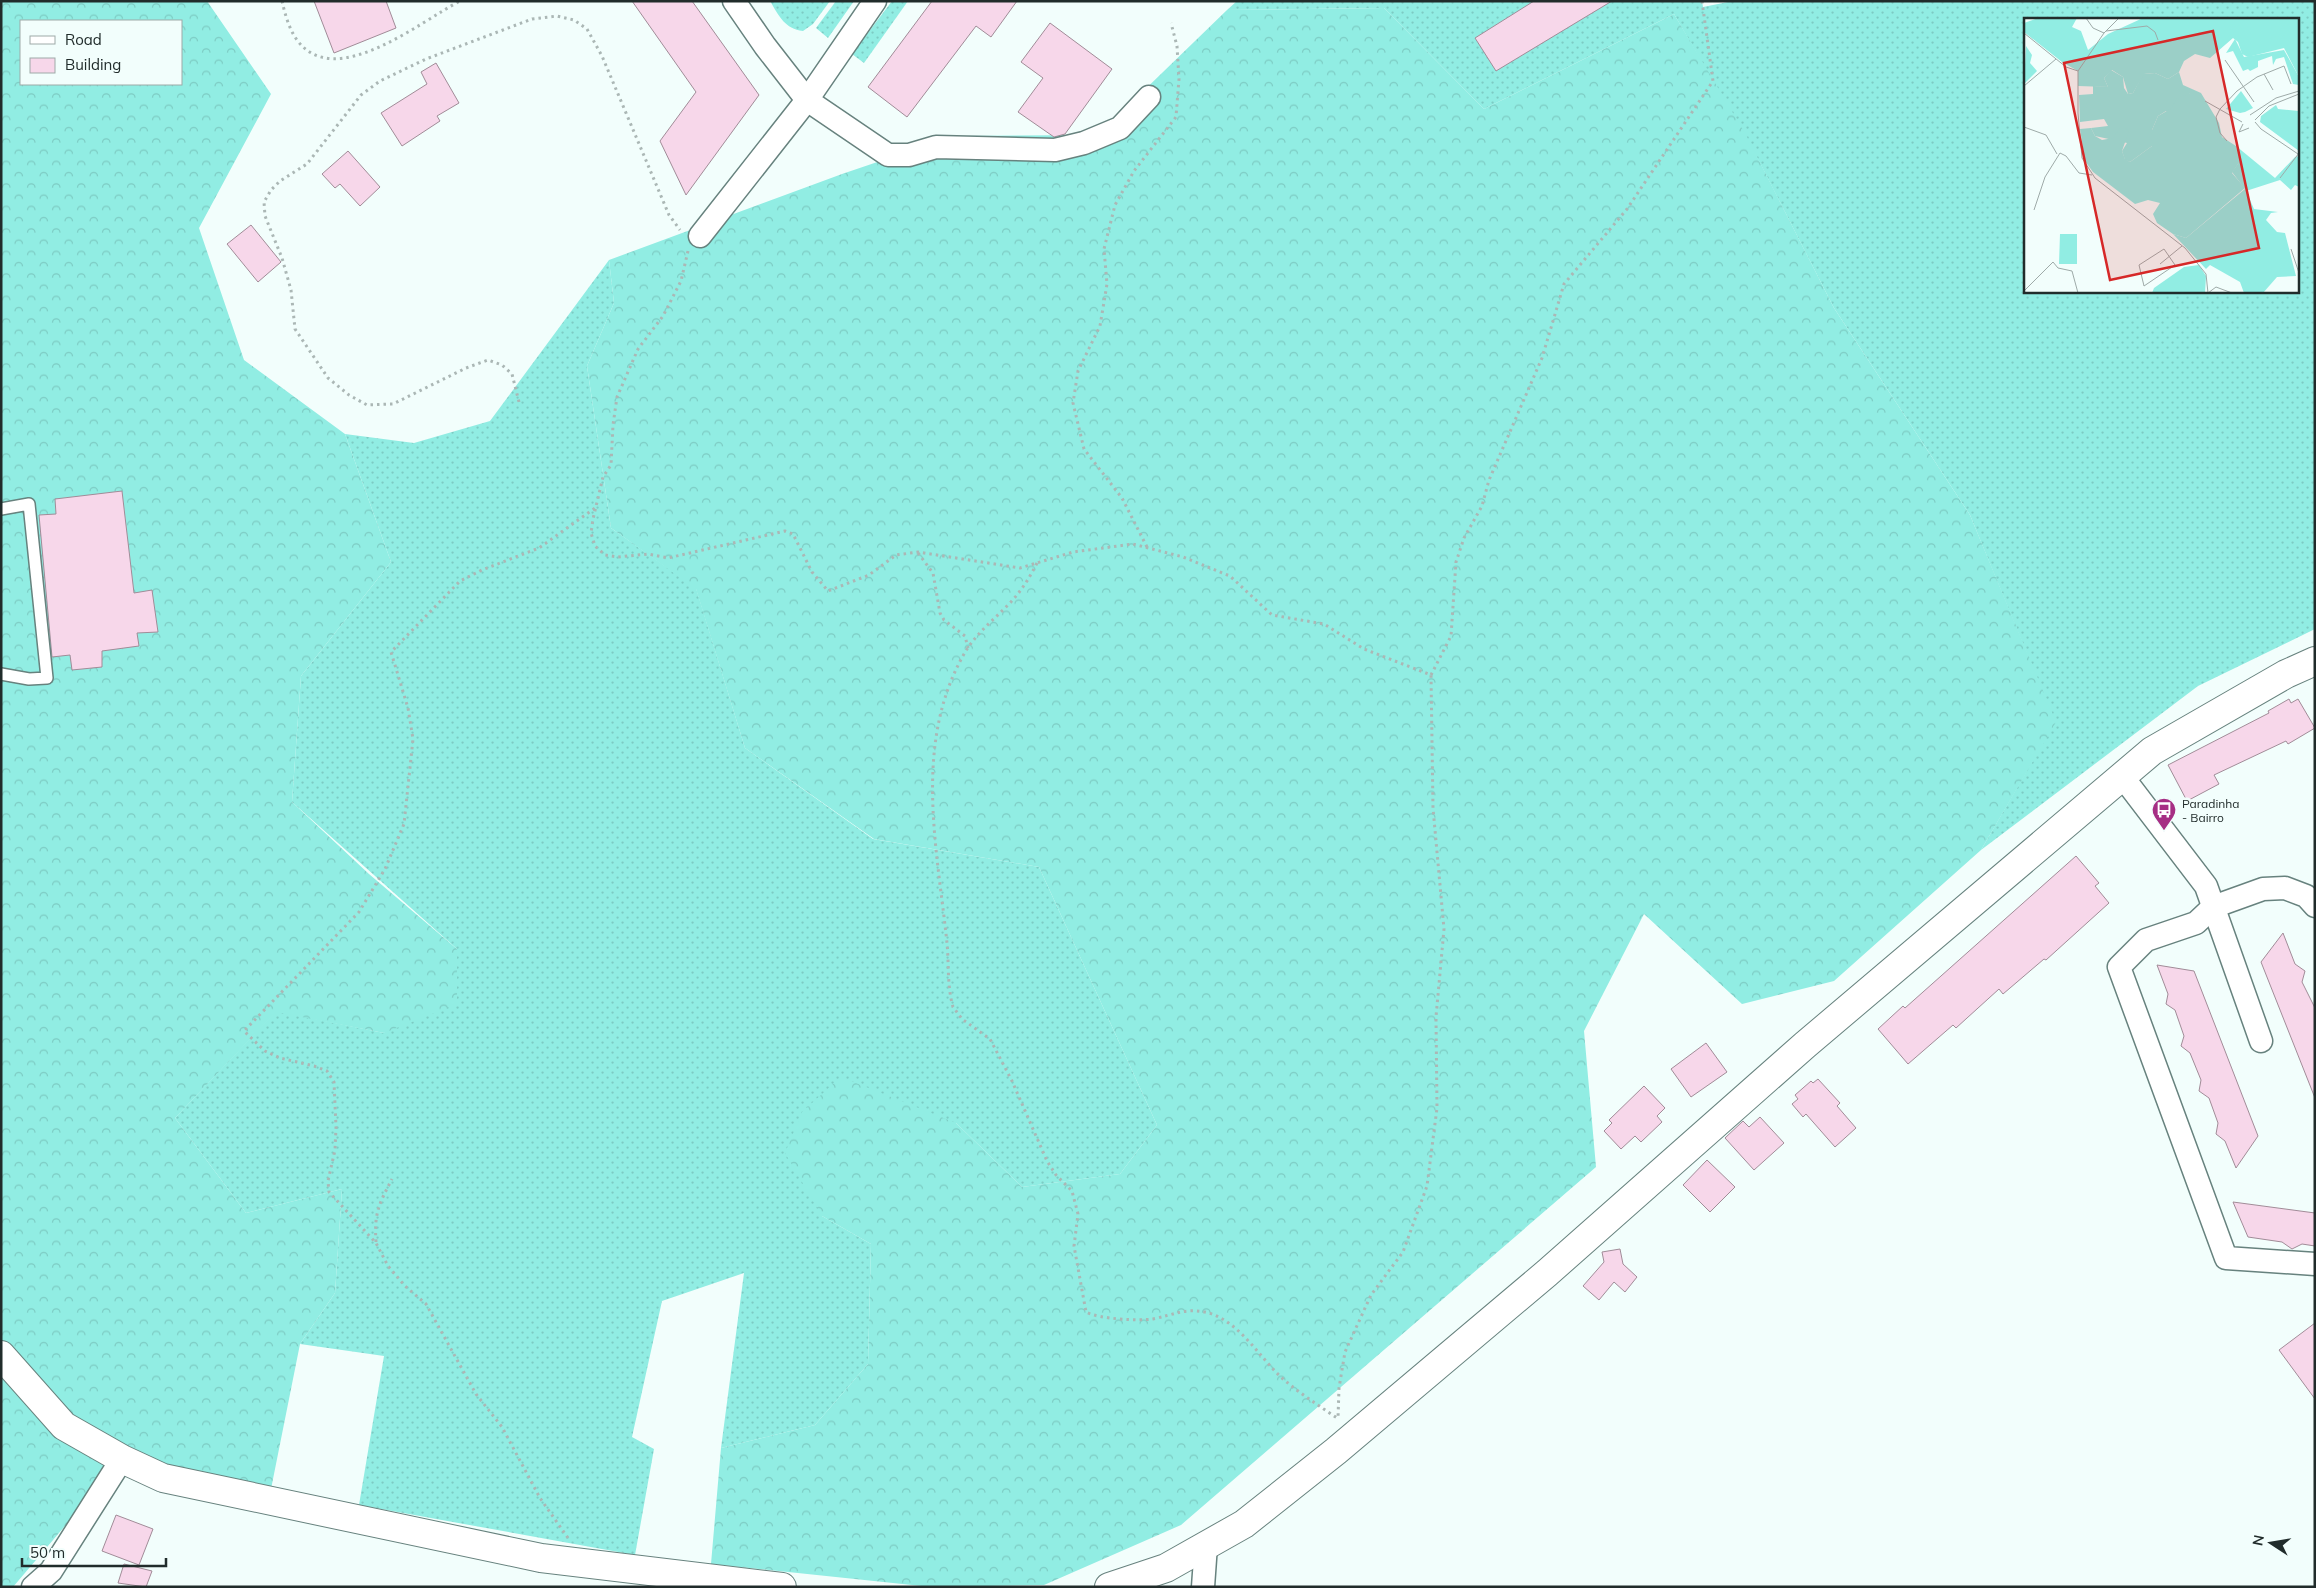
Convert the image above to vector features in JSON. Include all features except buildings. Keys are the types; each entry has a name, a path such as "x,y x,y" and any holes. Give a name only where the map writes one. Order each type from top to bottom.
{"street":[{"path":"734,1 765,46 807,100 888,155 909,155 936,147 1055,150 1084,142 1120,128 1149,97"},
{"path":"694,237 807,100 875,1"},
{"path":"1108,1587 1166,1568 1244,1524 1336,1451 1547,1273 1805,1044 2152,751 2286,674 2315,660"},
{"path":"2122,776 2206,886 2261,1041"},
{"path":"2315,906 2306,896 2285,888 2263,889 2213,907 2196,922 2146,940 2119,967 2226,1258 2315,1264"},
{"path":"1,1355 64,1426 122,1459 163,1478 541,1558 782,1587"},
{"path":"33,1587 51,1571 122,1459"},
{"path":"1203,1587 1206,1545"}],"lane":[{"path":"1,509 29,504 47,678 29,680 1,674"}],"path":[{"path":"282,1 287,20 298,40 312,54 339,59 371,51 393,41 460,1"},
{"path":"1336,1451 1339,1388 1345,1352 1371,1295 1403,1252 1427,1186 1430,1166 1437,1108 1436,1017 1444,929 1433,808 1432,675 1451,636 1456,562 1464,538 1482,506 1489,480 1542,358 1564,284 1627,209 1713,81 1702,1"},
{"path":"519,402 512,374 502,366 488,360 466,368 394,404 367,404 349,395 328,378 296,330 291,290 282,258 265,216 264,202 280,181 307,164 361,95 380,81 426,59 532,19 557,16 574,20 587,29 602,56 670,215 694,237 681,281 663,316 638,348 617,397 611,465 604,477 595,508 591,533 595,546 605,555 618,557 648,554 668,558 784,531 793,534 812,572 828,591 869,575 896,555 918,552 1020,568 1073,552 1132,544 1183,557 1230,576 1272,615 1324,624 1364,648 1432,675"},
{"path":"1147,547 1122,498 1084,449 1073,403 1078,371 1100,326 1107,284 1104,249 1115,205 1134,170 1176,117 1179,79 1176,46 1171,23"},
{"path":"585,1563 540,1498 502,1426 476,1394 426,1304 405,1286 388,1266 376,1243 329,1192 328,1187 336,1143 334,1082 326,1071 320,1068 280,1058 265,1051 244,1031 359,912 385,869 404,824 413,739 408,708 391,652 406,634 460,581 482,570 539,548 595,508"},
{"path":"918,552 933,573 940,614 944,620 965,636 968,648"},
{"path":"1037,563 1026,584 968,648 956,672 940,716 934,748 932,795 953,1007 962,1019 990,1039 1012,1081 1047,1161 1072,1191 1078,1214 1074,1246 1086,1312 1094,1317 1146,1319 1180,1311 1207,1312 1243,1334 1281,1377 1338,1418"},
{"path":"376,1243 374,1220 378,1204 392,1179"}],"green space":[{"path":"1,1 207,1 271,94 199,228 244,360 345,434 391,562 301,676 292,802 369,874 457,949 457,1004 384,1033 276,1012 175,1118 246,1213 342,1189 335,1293 300,1344 270,1494 122,1459 13,1587 1,1587"},
{"path":"770,1 830,1 813,24 803,31 787,25"},
{"path":"836,1 854,1 828,38 816,28"},
{"path":"892,1 908,1 864,63 852,54"},
{"path":"1237,1 1702,1 1703,7 1733,1 2315,1 2315,629 2198,686 1981,850 2055,722 1970,515 1834,308 1760,163 1674,14 1484,109 1384,8 1227,10"},
{"path":"1384,8 1484,109 1674,14 1746,135 1834,308 1970,515 2056,722 1981,850 1834,981 1742,1004 1644,914 1584,1031 1596,1167 1181,1525 1044,1585 931,1587 711,1564 721,1448 815,1425 868,1364 871,1244 822,1216 785,1153 802,1112 841,1077 956,1123 1022,1187 1120,1174 1157,1125 1039,867 874,839 745,748 696,589 611,528 587,366 614,303 609,260 842,174 954,136 1098,135 1227,10"},
{"path":"609,260 614,303 587,366 611,528 696,588 745,748 873,839 1039,867 1157,1125 1120,1174 1022,1187 956,1123 822,1216 871,1244 868,1364 815,1425 721,1448 744,1273 662,1301 632,1437 654,1449 635,1555 359,1505 384,1356 300,1344 335,1293 342,1189 246,1213 175,1118 276,1011 384,1033 457,949 292,802 301,676 391,562 345,434 414,443 490,421"}],"place":[{"name":"Paradinha - Bairro","path":"2164,831"}]}
